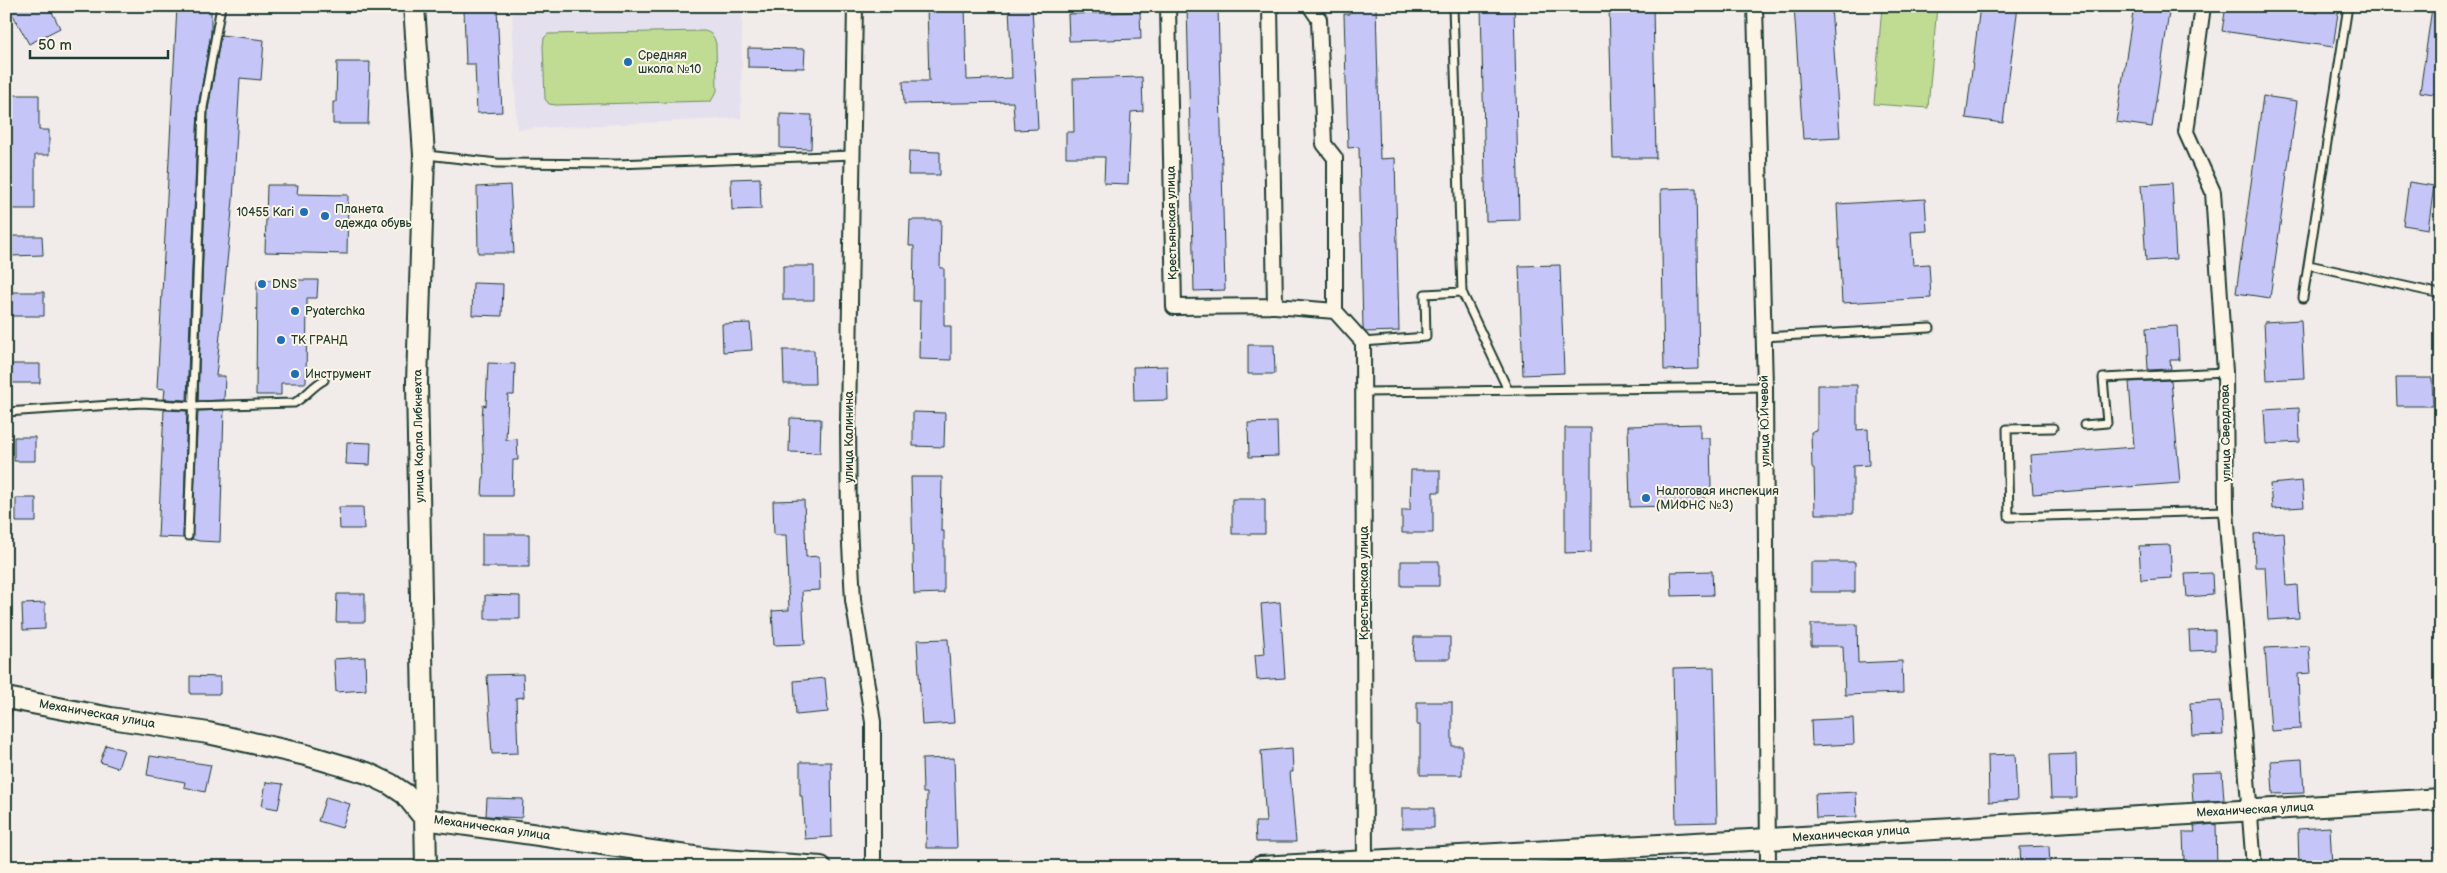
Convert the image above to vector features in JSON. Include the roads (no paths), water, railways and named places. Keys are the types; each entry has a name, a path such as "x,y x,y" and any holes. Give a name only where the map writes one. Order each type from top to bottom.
{"street":[{"name":"улица Карла Либкнехта","path":"414,6 424,155 417,382 426,867"},
{"name":"улица Калинина","path":"855,6 848,422 850,526 853,600 873,722 873,867"},
{"name":"Крестьянская улица","path":"1168,6 1174,307 1275,306 1335,311"},
{"path":"1270,6 1275,306"},
{"path":"1310,6 1319,19 1324,144 1335,158 1335,311 1363,342"},
{"name":"улица Ю.Ичевой","path":"1755,6 1764,388 1768,867"},
{"name":"улица Свердлова","path":"2203,6 2186,132 2213,192 2225,372 2226,511 2254,867"},
{"name":"Крестьянская улица","path":"1363,342 1365,864"},
{"name":"Механическая улица","path":"7,704 208,733 306,755 358,770 398,789 425,819 708,858 821,867"},
{"name":"Механическая улица","path":"1260,867 1365,864 2441,798"}],"lane":[{"path":"188,536 204,108 221,6"},
{"path":"1453,6 1462,292 1508,390"},
{"path":"2303,298 2348,6"},
{"path":"424,155 497,162 607,164 853,155"},
{"path":"2309,265 2441,294"},
{"path":"1363,342 1426,337 1425,294 1462,292"},
{"path":"1763,336 1930,328"},
{"path":"2084,425 2107,423 2103,378 2225,372"},
{"path":"6,412 142,403 192,406 294,403 303,399 315,384 324,380"},
{"path":"1363,392 1764,388"},
{"path":"2053,428 2006,429 2009,517 2226,511"}],"place":[{"name":"Средняя школа №10","path":"628,62"},
{"name":"10455 Kari","path":"304,212"},
{"name":"Планета одежда обувь","path":"325,216"},
{"name":"DNS","path":"262,284"},
{"name":"Pyaterchka","path":"295,311"},
{"name":"ТК ГРАНД","path":"281,340"},
{"name":"Инструмент","path":"295,374"},
{"name":"Налоговая инспекция (МИФНС №3)","path":"1646,498"}]}
